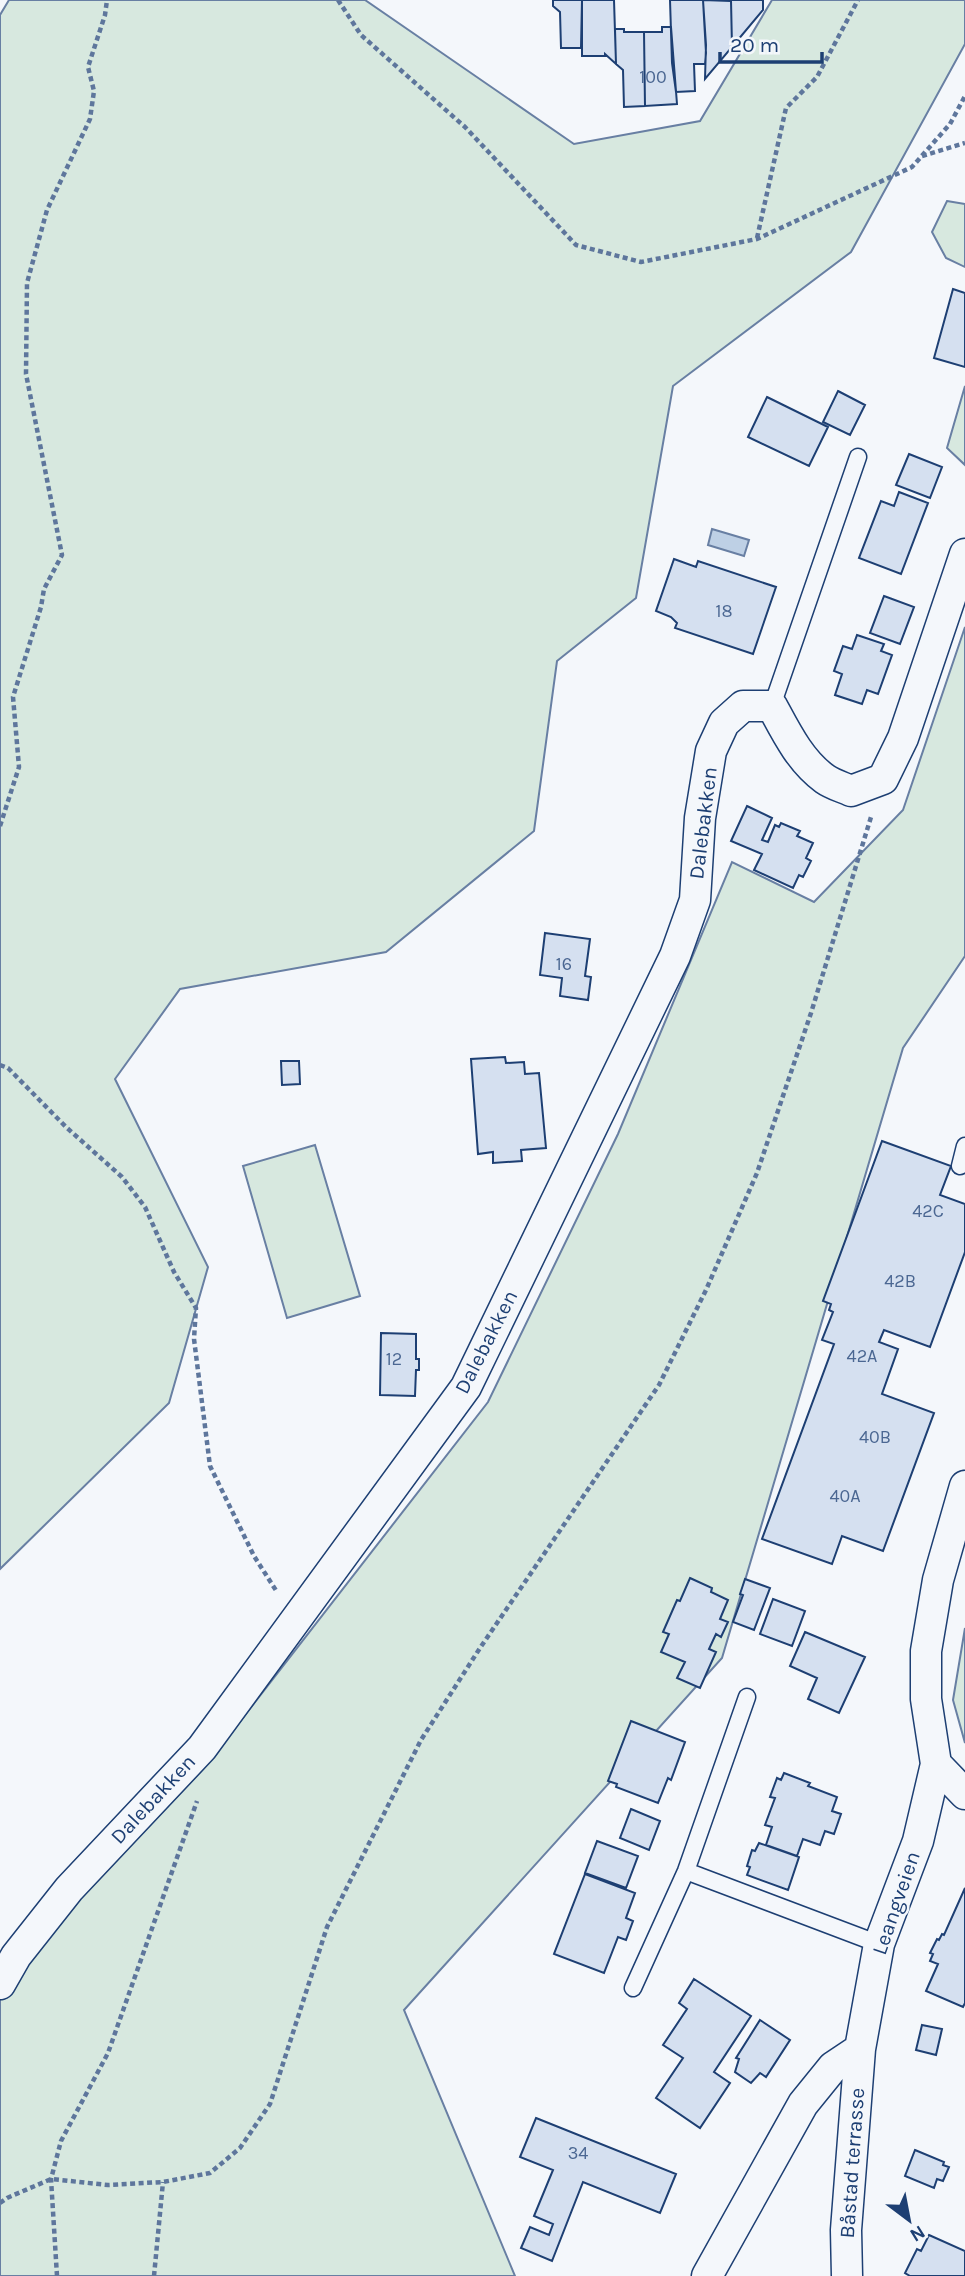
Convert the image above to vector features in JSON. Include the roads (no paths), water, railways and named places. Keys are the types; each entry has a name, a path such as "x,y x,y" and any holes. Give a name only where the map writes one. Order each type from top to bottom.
{"street":[{"path":"772,706 790,739 808,764 826,780 851,791 883,779 903,738 965,554"},
{"name":"Dalebakken","path":"0,1984 16,1956 69,1889 202,1748 466,1387 675,956 695,900 700,818 711,751 724,723 743,706 772,706"},
{"name":"Leangveien","path":"860,2049 879,1944 918,1841 936,1764 926,1699 926,1651 938,1580 965,1486"},
{"path":"936,1764 965,1794"},
{"path":"707,2276 803,2104 833,2067 860,2049"},
{"name":"Båstad terrasse","path":"847,2276 846,2230 860,2049"}],"lane":[{"path":"772,706 858,457"},
{"path":"960,1166 965,1146"},
{"path":"634,1988 685,1871 747,1698"},
{"path":"685,1871 879,1944"}],"water":[{"path":"712,529 749,540 744,556 708,545"}]}
